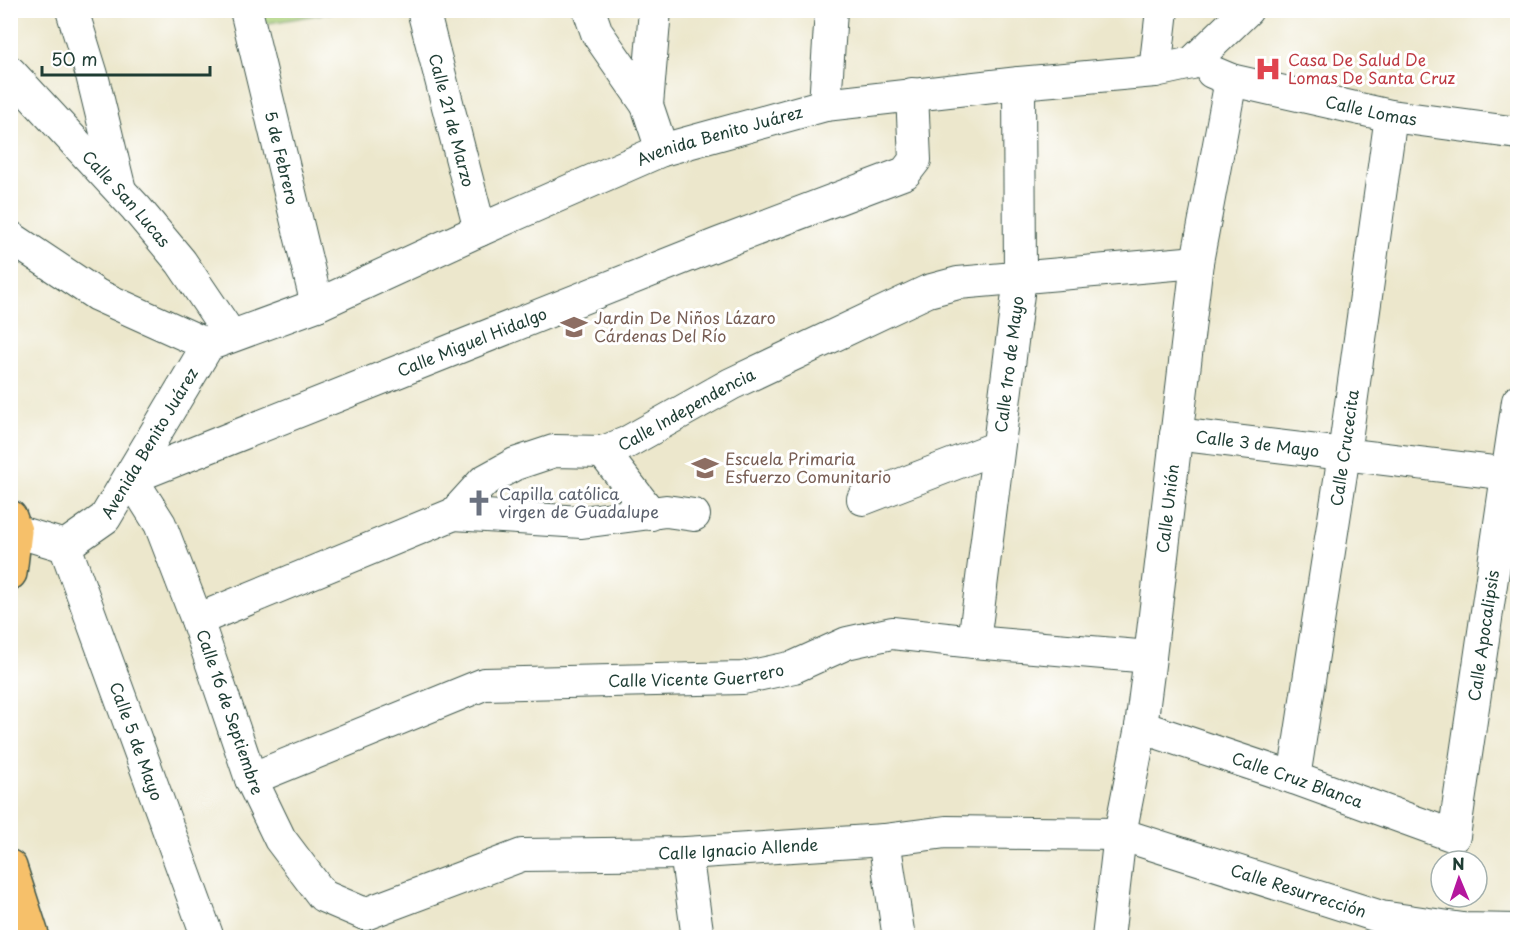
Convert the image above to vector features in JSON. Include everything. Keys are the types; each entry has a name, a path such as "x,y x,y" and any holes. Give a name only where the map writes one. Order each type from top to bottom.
{"main road":[{"path":"10,573 13,524"},
{"path":"10,867 33,938"}],"street":[{"path":"72,10 92,75 120,190"},
{"name":"5 de Febrero","path":"246,10 317,305"},
{"name":"Calle 21 de Marzo","path":"423,10 480,230"},
{"path":"589,10 597,33 646,105 662,150"},
{"path":"646,105 656,10"},
{"path":"825,105 831,10"},
{"path":"1155,71 1162,10"},
{"path":"1192,63 1247,10"},
{"name":"Avenida Benito Juárez","path":"65,546 105,518 220,340 317,305 662,150 825,105 912,94 1155,71 1192,63"},
{"name":"Calle Lomas","path":"1192,63 1231,80 1391,116 1518,134"},
{"name":"Calle San Lucas","path":"10,72 120,190 181,262 220,340"},
{"name":"Calle Unión","path":"1108,938 1120,834 1141,727 1197,262 1231,80"},
{"name":"Calle 1ro de Mayo","path":"974,642 1020,278 1019,83"},
{"name":"Calle Miguel Hidalgo","path":"131,478 707,248 904,173 915,160 912,94"},
{"name":"Calle Crucecita","path":"1294,778 1344,454 1391,116"},
{"path":"10,237 97,295 220,340"},
{"name":"Calle Independencia","path":"198,620 454,514 484,481 515,464 554,451 603,452 626,443 731,384 928,291 958,283 1197,262"},
{"name":"Calle Apocalipsis","path":"1454,836 1513,475 1518,401"},
{"name":"Calle 3 de Mayo","path":"1176,434 1513,475"},
{"path":"863,499 998,447"},
{"path":"603,452 651,514"},
{"name":"Calle 16 de Septiembre","path":"131,478 160,524 198,620 250,779 280,839 323,896 369,926"},
{"path":"454,514 582,522 666,511 694,515"},
{"path":"13,524 65,546"},
{"name":"Calle 5 de Mayo","path":"65,546 208,938"},
{"name":"Calle Vicente Guerrero","path":"250,779 484,684 743,678 794,667 846,643 892,633 1150,657"},
{"name":"Calle Cruz Blanca","path":"1141,727 1294,778 1454,836"},
{"name":"Calle Ignacio Allende","path":"369,926 522,855 686,853 884,840 946,832 1120,834"},
{"name":"Calle Resurrección","path":"1120,834 1381,917 1463,929 1518,930"},
{"path":"884,840 899,938"},
{"path":"686,853 698,938"}],"green space":[{"path":"259,10 340,11 263,24"}],"place":[{"name":"Casa De Salud De Lomas De Santa Cruz","path":"1268,69"},
{"name":"Jardin De Niños Lázaro Cárdenas Del Río","path":"574,327"},
{"name":"Escuela Primaria Esfuerzo Comunitario","path":"705,468"},
{"name":"Capilla católica virgen de Guadalupe","path":"479,503"}]}
